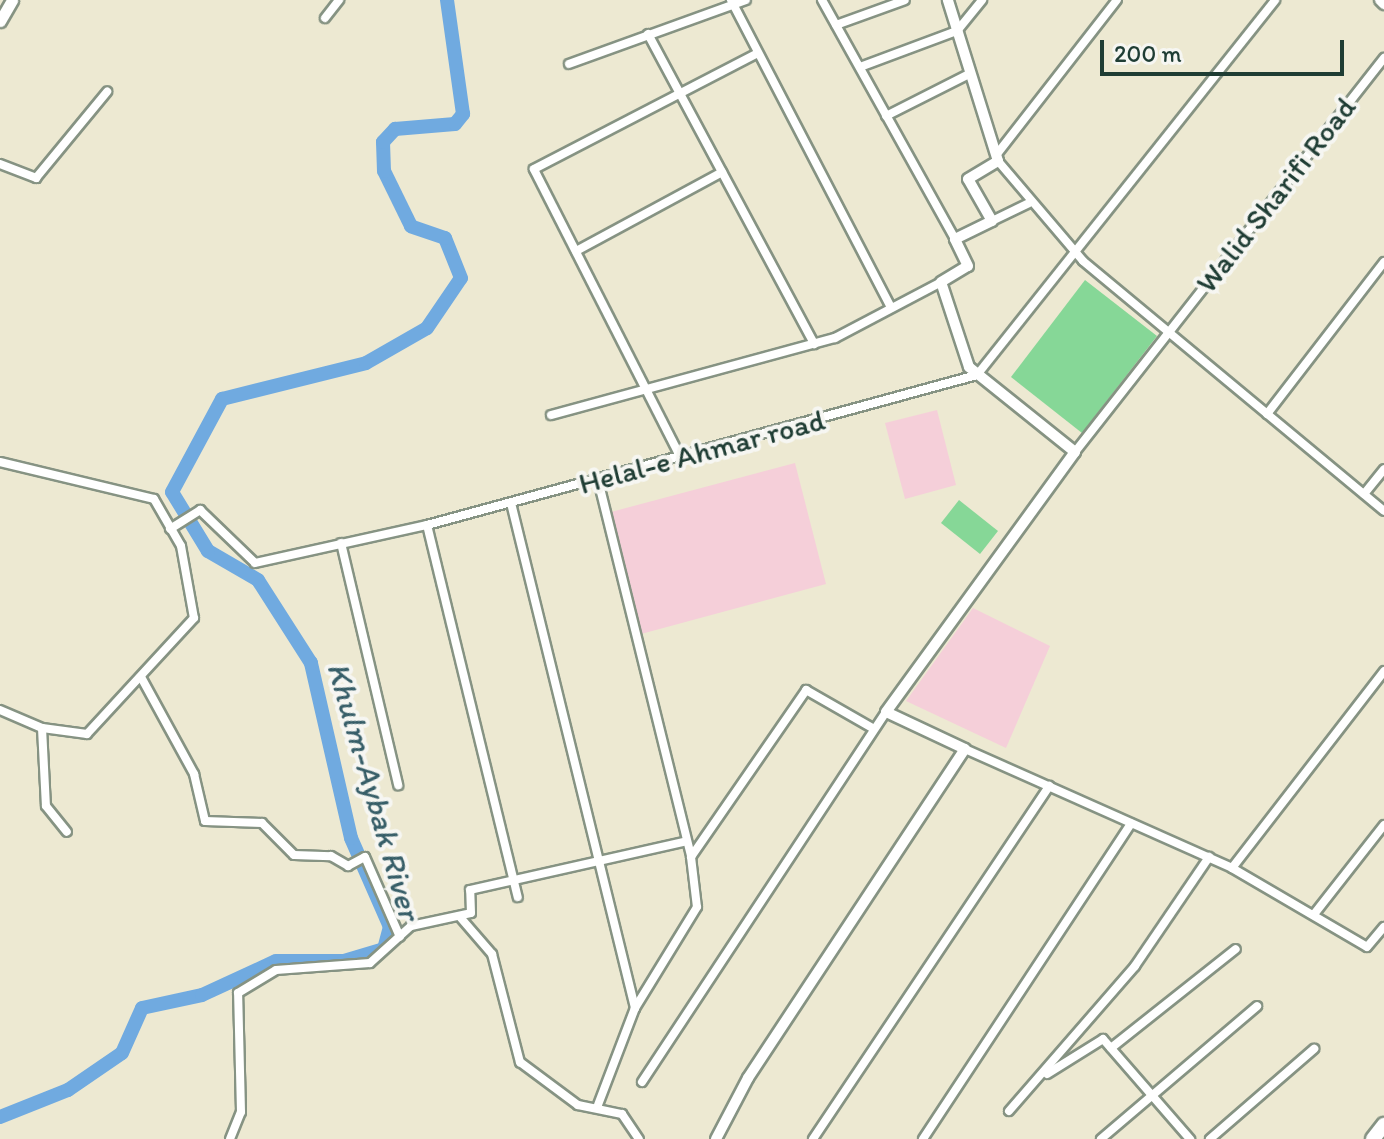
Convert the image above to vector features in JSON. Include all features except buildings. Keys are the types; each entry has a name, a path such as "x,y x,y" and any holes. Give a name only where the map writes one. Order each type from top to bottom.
{"highway":[{"path":"1373,1139 1384,1125"}],"main road":[{"path":"0,21 12,0"}],"street":[{"path":"325,18 339,0"},
{"path":"569,64 732,2 746,0"},
{"path":"551,415 814,344 891,308 968,266 822,0"},
{"path":"836,25 905,0"},
{"path":"948,0 998,158 1029,203 1077,251 1169,333 1384,511"},
{"path":"860,67 957,31 982,0"},
{"path":"992,221 968,179 998,158 1117,0"},
{"path":"977,375 1275,0"},
{"path":"732,2 891,308"},
{"path":"648,34 814,344"},
{"path":"681,458 534,169 758,53"},
{"name":"Walid Sharifi Road","path":"1075,452 1384,58"},
{"path":"886,116 971,73"},
{"path":"0,164 36,178 107,92"},
{"path":"576,251 722,172"},
{"path":"955,239 1029,203"},
{"path":"1267,414 1384,262"},
{"path":"642,1082 874,729 1075,452 977,375 941,282"},
{"name":"Helal-e Ahmar road","path":"170,529 200,510 255,563 427,525 977,375"},
{"path":"0,462 154,499 181,546 194,618 87,734 42,728 0,710"},
{"path":"1364,494 1384,469"},
{"path":"598,480 691,857 697,907 635,1008 598,1105"},
{"path":"511,503 635,1008"},
{"path":"427,525 518,897"},
{"path":"341,543 398,785"},
{"path":"1232,868 1384,671"},
{"path":"141,677 194,774 205,821 262,823 294,855 331,856 348,866 365,857 400,937"},
{"path":"691,857 806,690 874,729"},
{"path":"886,712 1232,868 1315,913 1367,947 1384,927"},
{"path":"42,728 46,806 67,832"},
{"path":"716,1139 748,1078 965,749"},
{"path":"813,1139 1049,786"},
{"path":"923,1139 1131,823"},
{"path":"1315,913 1384,825"},
{"path":"230,1139 241,1112 238,993 276,970 370,963 411,926 471,913 470,890 687,841"},
{"path":"1047,1074 1085,1015 1135,966 1209,857"},
{"path":"460,917 492,954 520,1062 561,1096 622,1114 639,1139"},
{"path":"1111,1048 1236,949"},
{"path":"1101,1139 1257,1006"},
{"path":"1009,1111 1047,1074 1092,1040 1111,1048 1190,1139"},
{"path":"1210,1139 1314,1049"}],"shaded area":[{"path":"937,410 956,485 905,499 885,423"},
{"path":"795,463 826,584 641,634 611,512"},
{"path":"973,608 1050,646 1006,748 906,701"}],"green space":[{"path":"1085,280 1157,336 1082,433 1011,377"},
{"path":"959,500 998,531 980,554 941,523"}],"waterway":[{"name":"Khulm-Aybak River","path":"0,1117 68,1090 122,1053 142,1008 202,995 276,961 344,961 384,949 390,927 351,838 311,663 258,580 208,551 172,492 222,399 366,363 427,328 461,278 445,238 411,226 384,171 383,142 395,129 455,124 463,114 447,0"}]}
